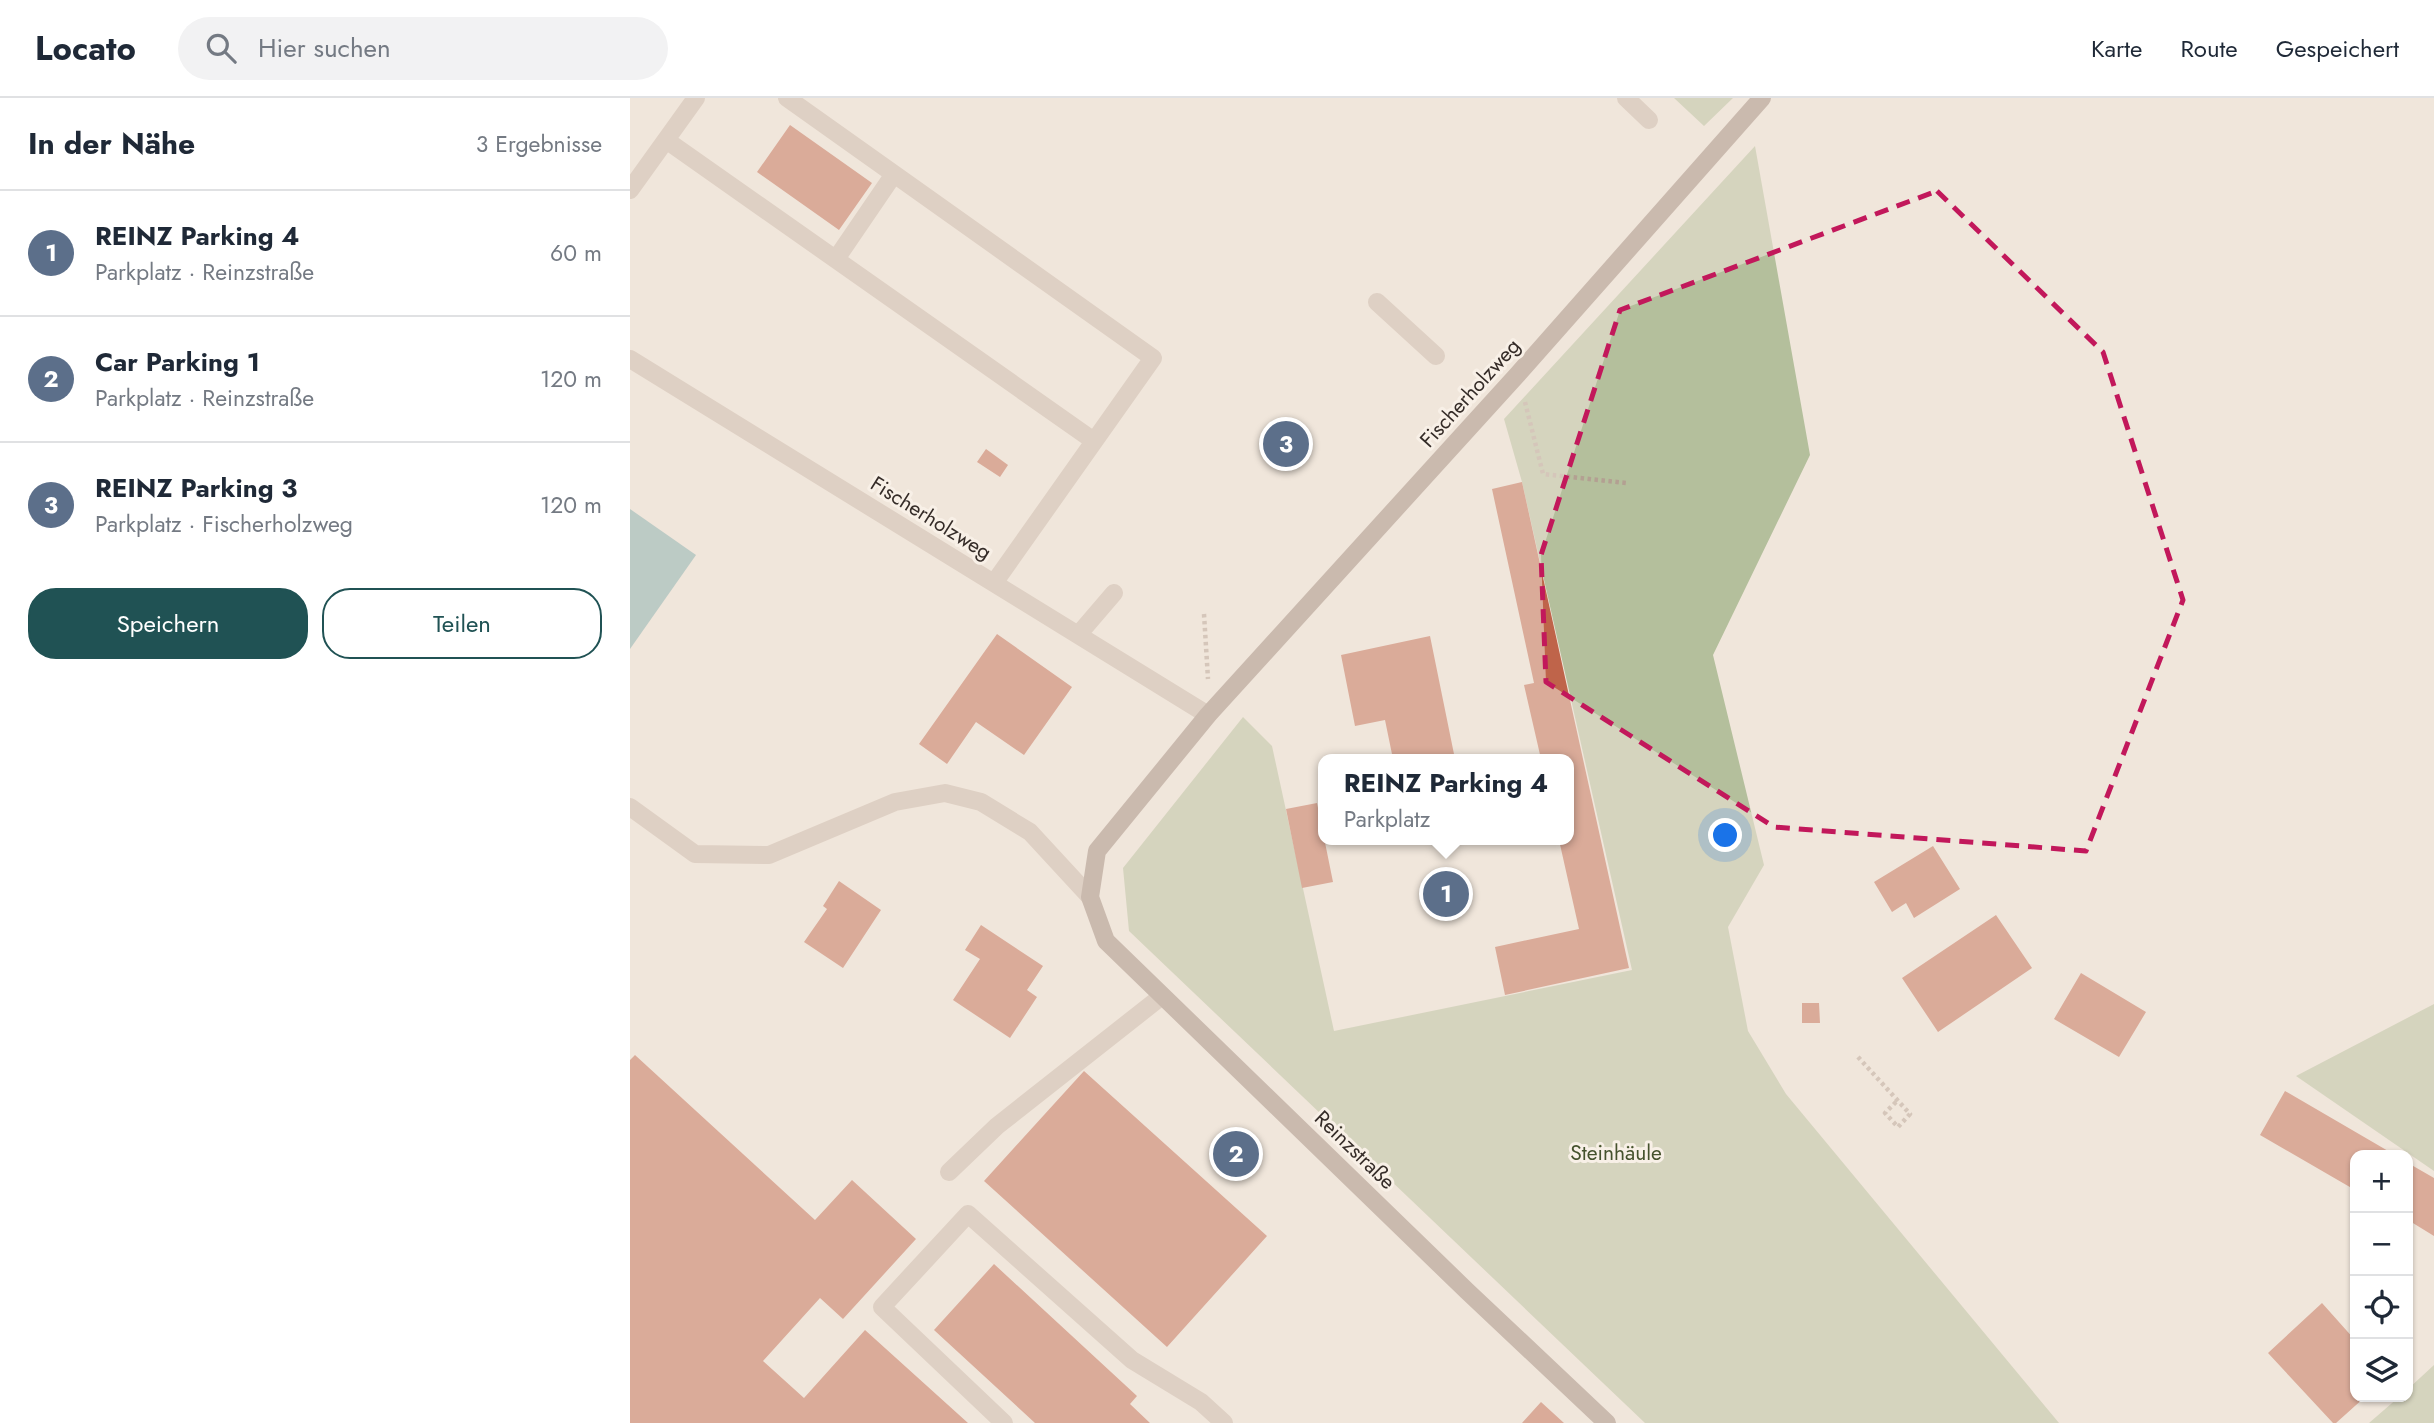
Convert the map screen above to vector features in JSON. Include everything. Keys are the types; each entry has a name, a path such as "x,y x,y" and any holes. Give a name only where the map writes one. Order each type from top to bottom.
{"street":[{"name":"Fischerholzweg","path":"1090,897 1097,850 1209,715 1518,374 1762,98"},
{"name":"Reinzstraße","path":"1090,897 1106,941 1607,1423"}],"lane":[{"path":"630,190 696,98"},
{"path":"786,98 1153,358 994,583"},
{"path":"1626,98 1649,120"},
{"path":"666,140 1094,441"},
{"path":"836,259 894,174"},
{"path":"1377,302 1436,356"},
{"name":"Fischerholzweg","path":"630,359 1209,715"},
{"path":"1078,635 1114,593"},
{"path":"630,807 695,854 769,855 895,802 945,793 981,802 1030,832 1090,897"},
{"path":"949,1172 997,1126 1163,996"},
{"path":"1000,1422 882,1307 968,1214 1132,1360 1201,1402 1224,1423"}],"path":[{"path":"1518,374 1543,474 1626,483"},
{"path":"1204,614 1209,715"},
{"path":"1858,1057 1910,1114 1898,1127 1885,1114 1897,1101"}],"highlighted area":[{"path":"1937,191 2103,352 2183,600 2086,851 1774,827 1546,682 1541,555 1620,310"}],"green space":[{"path":"1674,98 1733,98 1704,126"},
{"name":"Steinhäule","path":"1755,146 1810,455 1713,655 1764,865 1728,927 1748,1031 1786,1094 2059,1423 1645,1423 1129,931 1123,868 1243,717 1272,746 1334,1031 1632,970 1522,482 1504,419"},
{"path":"2434,1004 2434,1171 2413,1157 2413,1150 2403,1150 2296,1076"},
{"path":"2434,1365 2434,1423 2369,1423 2393,1402 2413,1402 2413,1384"}],"water":[{"path":"630,509 696,555 630,649"}],"building":[{"path":"790,125 872,183 839,230 757,172"},
{"path":"986,449 1008,465 1000,477 977,462"},
{"path":"1522,482 1629,968 1505,995 1495,947 1579,929 1560,845 1574,845 1574,754 1540,754 1524,685 1534,683 1492,489"},
{"path":"997,634 1072,687 1024,755 976,722 947,764 919,744"},
{"path":"1430,636 1454,754 1392,754 1385,720 1355,726 1341,655"},
{"path":"1317,803 1318,845 1326,845 1333,882 1302,888 1286,809"},
{"path":"1933,846 1960,889 1914,918 1906,903 1892,912 1874,882"},
{"path":"839,881 881,910 843,968 804,942 827,909 823,906"},
{"path":"1996,915 2032,968 1938,1032 1902,978"},
{"path":"981,925 1043,966 1027,990 1037,997 1010,1038 953,1000 980,959 965,950"},
{"path":"2081,973 2146,1012 2119,1057 2054,1019"},
{"path":"1802,1003 1819,1003 1820,1023 1802,1023"},
{"path":"635,1055 815,1220 852,1180 916,1239 843,1319 820,1298 763,1361 804,1398 865,1330 968,1423 630,1423 630,1060"},
{"path":"1084,1071 1267,1236 1167,1347 984,1181"},
{"path":"2285,1091 2386,1150 2350,1150 2350,1187 2260,1135"},
{"path":"2413,1166 2434,1178 2434,1236 2413,1223"},
{"path":"994,1264 1137,1396 1130,1404 1150,1423 1035,1423 934,1330"},
{"path":"2322,1303 2350,1334 2350,1402 2359,1402 2333,1423 2268,1353"},
{"path":"1541,1402 1564,1423 1522,1423"}],"place":[{"name":"REINZ Parking 3","path":"1286,444"},
{"name":"REINZ Parking 4","path":"1446,894"},
{"name":"Car Parking 1","path":"1236,1154"}]}
